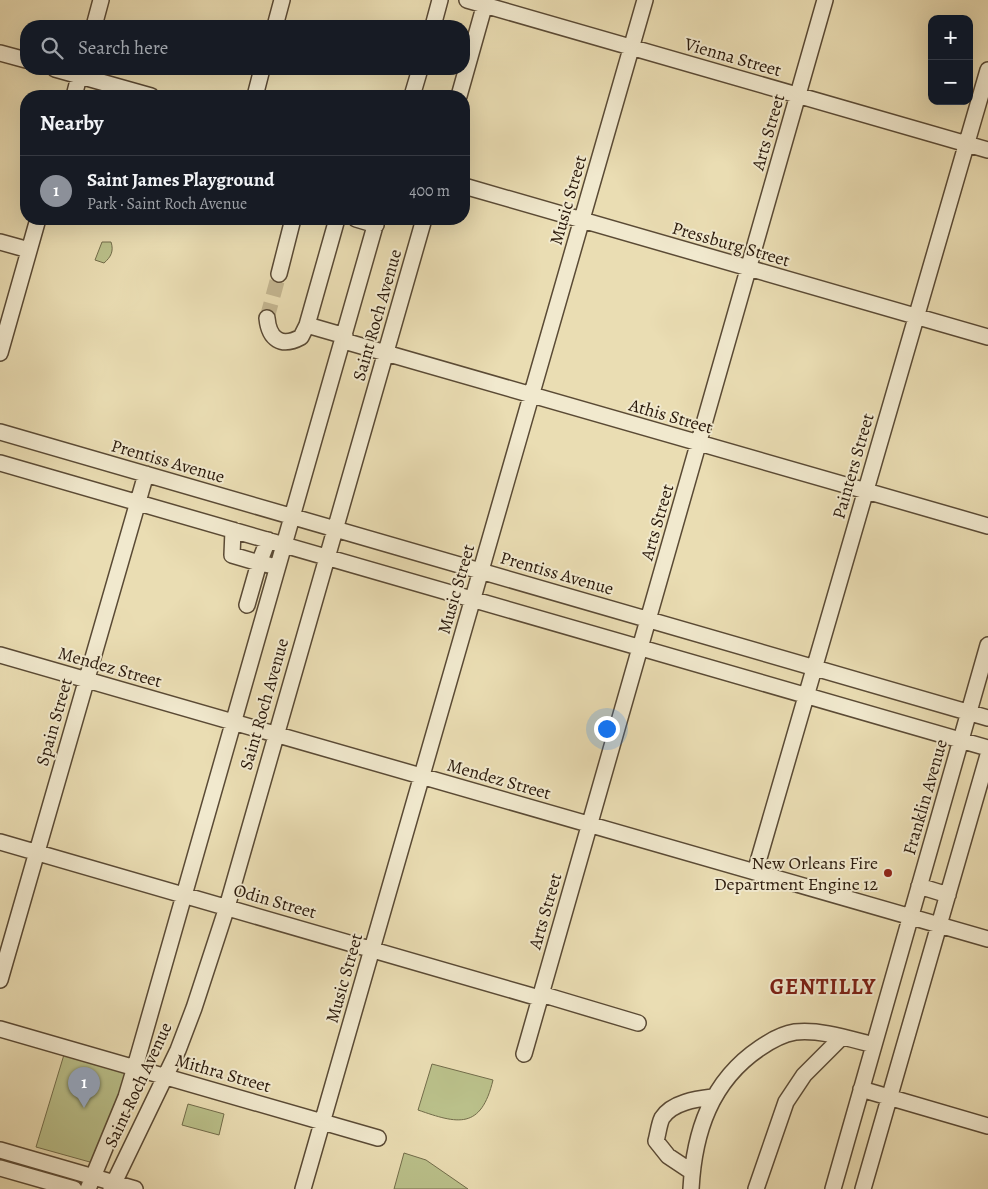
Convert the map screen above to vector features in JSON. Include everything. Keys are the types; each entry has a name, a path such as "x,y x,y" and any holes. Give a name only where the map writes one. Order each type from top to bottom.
{"street":[{"path":"96,20 101,0"},
{"path":"277,20 282,0"},
{"path":"435,20 440,0"},
{"name":"Vienna Street","path":"467,0 486,3 988,150"},
{"name":"Music Street","path":"303,1189 645,0"},
{"name":"Arts Street","path":"524,1054 825,0"},
{"path":"470,58 486,3"},
{"path":"0,53 20,58"},
{"name":"Painters Street","path":"755,872 988,70"},
{"path":"76,90 79,75"},
{"path":"87,75 122,90"},
{"path":"257,90 260,75"},
{"path":"414,90 418,75"},
{"path":"461,90 465,75"},
{"name":"Pressburg Street","path":"470,188 988,337"},
{"path":"0,353 36,225"},
{"path":"279,274 291,225"},
{"path":"267,318 268,332 276,339 286,343 301,338 308,325 335,225"},
{"name":"Saint Roch Avenue","path":"90,1182 123,1104 135,1067 294,517 375,225"},
{"name":"Saint Roch Avenue","path":"112,1186 165,1076 194,1008 227,907 275,733 422,225"},
{"path":"0,242 29,250"},
{"name":"Athis Street","path":"308,325 385,353 988,526"},
{"name":"Prentiss Avenue","path":"0,432 988,718"},
{"path":"0,463 988,748"},
{"name":"Spain Street","path":"0,980 146,474"},
{"path":"233,530 232,555 279,568"},
{"path":"247,605 268,540"},
{"path":"254,579 274,586"},
{"name":"Franklin Avenue","path":"833,1189 988,645"},
{"name":"Mendez Street","path":"0,655 988,939"},
{"path":"863,1189 988,755"},
{"name":"Odin Street","path":"0,842 638,1023"},
{"path":"919,886 948,895"},
{"name":"Mithra Street","path":"0,1029 378,1138"},
{"path":"691,1189 692,1172 703,1119 717,1090 751,1054 769,1042 794,1032 815,1033 874,1045"},
{"path":"756,1189 786,1102 804,1075 840,1038"},
{"path":"861,1089 988,1126"},
{"path":"692,1172 668,1156 656,1141 661,1119 673,1108 697,1099 714,1097"},
{"path":"0,1150 90,1182 135,1189"},
{"path":"0,1168 74,1189"}],"green space":[{"path":"102,242 111,242 112,248 110,256 104,263 95,260"},
{"path":"66,1048 135,1067 97,1164 36,1147"},
{"path":"432,1064 493,1080 482,1108 475,1115 466,1119 456,1120 418,1110"},
{"path":"188,1104 224,1114 219,1135 182,1125"},
{"path":"404,1153 426,1160 468,1189 394,1189"}],"tunnel":[{"path":"267,318 279,274"}],"place":[{"name":"New Orleans Fire Department Engine 12","path":"888,873"},
{"name":"Saint James Playground","path":"84,1108"}],"district":[{"name":"GENTILLY","path":"823,986"}]}
